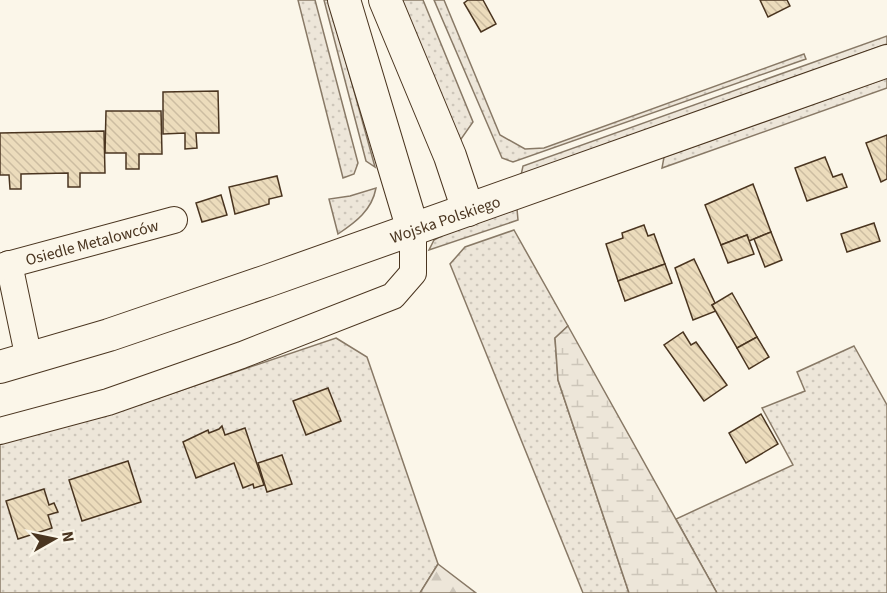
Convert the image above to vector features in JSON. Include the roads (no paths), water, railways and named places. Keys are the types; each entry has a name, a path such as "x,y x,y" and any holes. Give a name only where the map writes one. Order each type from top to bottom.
{"street":[{"path":"0,431 108,402 242,355 393,296 413,273 413,230 344,0"},
{"path":"385,0 450,156 468,210"},
{"name":"Wojska Polskiego","path":"14,363 413,230 887,61"},
{"name":"Osiedle Metalowców","path":"14,363 5,265 174,220"}]}
